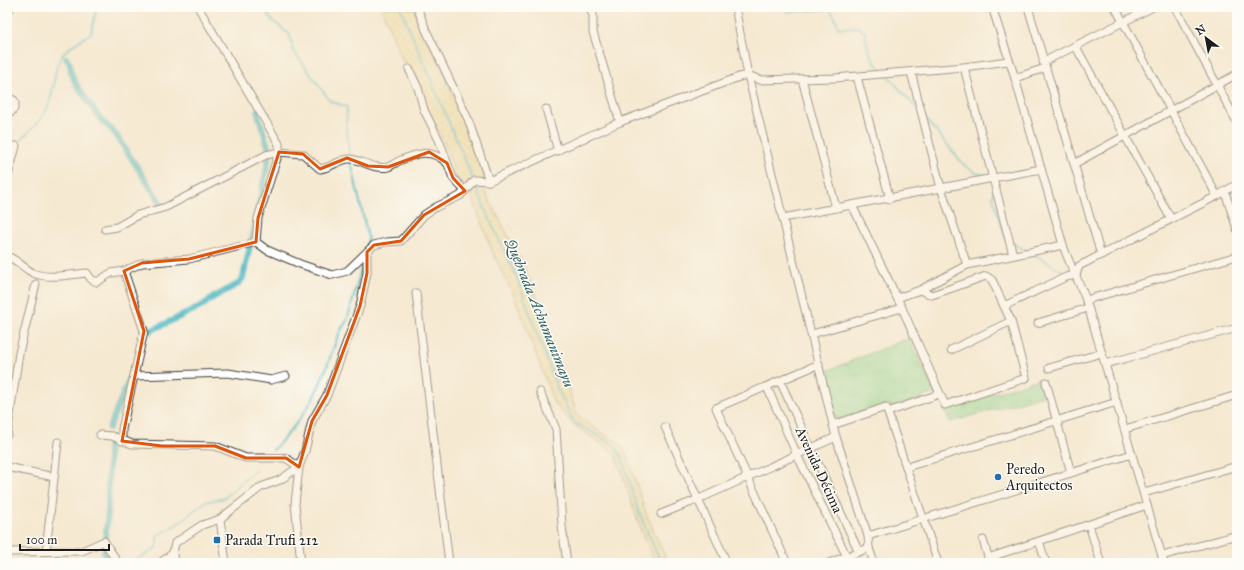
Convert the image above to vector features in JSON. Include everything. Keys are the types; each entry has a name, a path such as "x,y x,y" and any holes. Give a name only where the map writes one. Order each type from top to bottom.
{"street":[{"path":"7,12 11,7"},
{"path":"198,7 279,144 279,152 258,218 256,242"},
{"path":"417,7 429,37 468,118 489,181"},
{"path":"589,7 593,15 593,32 620,122"},
{"path":"735,7 748,75 833,425 868,536 869,548 874,563"},
{"path":"992,7 1008,61 1015,78 1062,245 1086,300 1163,559 1237,535"},
{"path":"1028,7 1101,255"},
{"path":"1115,7 1217,196"},
{"path":"1015,78 1044,65 1153,7"},
{"path":"1175,7 1237,122"},
{"path":"1076,47 1171,219"},
{"path":"256,242 267,250 332,275 346,271 374,245 386,242 401,241 424,215 436,207 460,196 474,180 489,181 620,122 748,75 760,80 802,79 912,72 1008,61"},
{"path":"964,67 1014,255"},
{"path":"409,69 418,88 424,110 439,140 453,178 465,191"},
{"path":"912,72 942,188 968,265"},
{"path":"1074,164 1237,74"},
{"path":"857,76 890,199"},
{"path":"802,79 836,208"},
{"path":"7,98 14,100 16,105 15,109 7,116"},
{"path":"546,109 558,151"},
{"path":"7,146 16,146 8,177"},
{"path":"105,229 117,227 138,215 166,207 266,155 279,152 303,154 320,170 329,168 347,158 353,159 368,166 388,167 400,161 429,152 440,157 447,163"},
{"path":"783,218 890,199 1041,169"},
{"path":"1076,275 1079,266 1225,192 1237,184"},
{"path":"1225,192 1237,229"},
{"path":"852,205 902,308 945,405 1026,378 1011,321 992,280 986,276 932,296 920,290"},
{"path":"7,256 15,259 33,273 46,276 87,272 91,279 97,282 111,273 124,271 142,263 189,259 256,242"},
{"path":"897,298 920,290 968,265 1062,245"},
{"path":"301,563 295,504 299,467 305,451 312,422 327,395 360,306 367,273 367,252"},
{"path":"1086,300 1237,256"},
{"path":"122,441 122,429 144,331 124,271"},
{"path":"1004,306 1066,277 1076,275"},
{"path":"7,434 19,353 36,284"},
{"path":"416,293 449,563"},
{"path":"812,334 902,308"},
{"path":"1038,323 1088,308"},
{"path":"951,350 1011,321"},
{"path":"1105,364 1237,328"},
{"path":"1049,368 1102,353"},
{"path":"787,563 716,408 819,364"},
{"path":"134,376 228,373 255,379 270,380 286,376"},
{"name":"Avenida Décima","path":"780,381 859,552"},
{"path":"1046,382 1071,473"},
{"name":"Avenida Décima","path":"767,387 797,455 848,560"},
{"path":"540,392 556,429 562,526 567,563"},
{"path":"888,412 939,394"},
{"path":"1125,429 1237,395"},
{"path":"906,467 1116,402"},
{"path":"833,425 886,407 938,563"},
{"path":"666,427 728,563"},
{"path":"100,435 112,436 132,444 162,446 215,446 246,458 286,458 299,467"},
{"path":"661,514 811,450 836,437"},
{"path":"46,551 58,442"},
{"path":"868,536 1132,454"},
{"path":"1144,493 1237,466"},
{"path":"7,467 54,477"},
{"path":"174,563 173,553 175,543 202,525 220,519 261,488 280,480 299,467"},
{"path":"983,540 989,560 1039,541 1147,506"},
{"path":"220,519 226,563"},
{"path":"1089,525 1101,563"},
{"path":"7,552 82,552 104,541 118,563"},
{"path":"1039,541 1046,563"},
{"path":"829,563 848,560 859,552 869,548"},
{"path":"160,563 173,553"}],"highlighted area":[{"path":"279,152 303,154 320,169 347,158 368,166 388,167 429,152 447,163 453,178 465,191 424,215 401,241 374,245 367,252 367,273 360,306 327,395 312,421 299,467 286,458 246,458 215,446 162,446 122,441 144,331 124,271 142,263 189,259 256,242 258,218"}],"sand":[{"path":"381,7 413,7 465,121 485,177 483,188 521,260 537,298 554,355 566,381 577,415 620,444 626,453 646,513 668,563 655,563 643,536 615,453 574,425 554,403 515,298 493,253 471,194 456,175 442,138 426,108 411,67 404,64"}],"green space":[{"path":"909,338 935,393 891,408 889,404 836,420 824,372"},
{"path":"1040,379 1045,395 950,422 943,409"}],"waterway":[{"path":"17,145 43,116 51,98 60,59 67,50 91,33 97,7"},
{"path":"263,7 271,19 290,35 293,50 330,101 347,107 346,126 350,157"},
{"name":"Quebrada Achumanimayu","path":"400,7 473,179"},
{"path":"785,7 787,12 829,9 835,17 838,28 858,27 865,33 871,54 876,64 883,72"},
{"path":"66,58 70,64 71,73 76,84 101,120 114,132 162,205"},
{"path":"888,76 918,110"},
{"path":"142,338 148,332 200,307 214,297 238,284 243,278 270,153 257,111"},
{"path":"925,118 964,165 976,173 989,176"},
{"path":"7,158 12,152"},
{"path":"351,162 368,238 366,249"},
{"name":"Quebrada Achumanimayu","path":"475,183 484,207 517,278 557,388 574,422 614,445 622,458 638,510 661,563"},
{"path":"993,191 993,198 1006,240"},
{"path":"1011,243 1027,251"},
{"path":"1033,254 1066,273"},
{"path":"273,450 303,415 319,386 337,339 347,321 364,259"},
{"path":"109,428 134,366"},
{"path":"109,446 108,512 104,552 109,563"},
{"path":"125,563 144,556 157,547 157,536 176,525 205,502 224,498 255,470"}],"place":[{"name":"Peredo Arquitectos","path":"998,477"},
{"name":"Parada Trufi 212","path":"217,540"}]}
